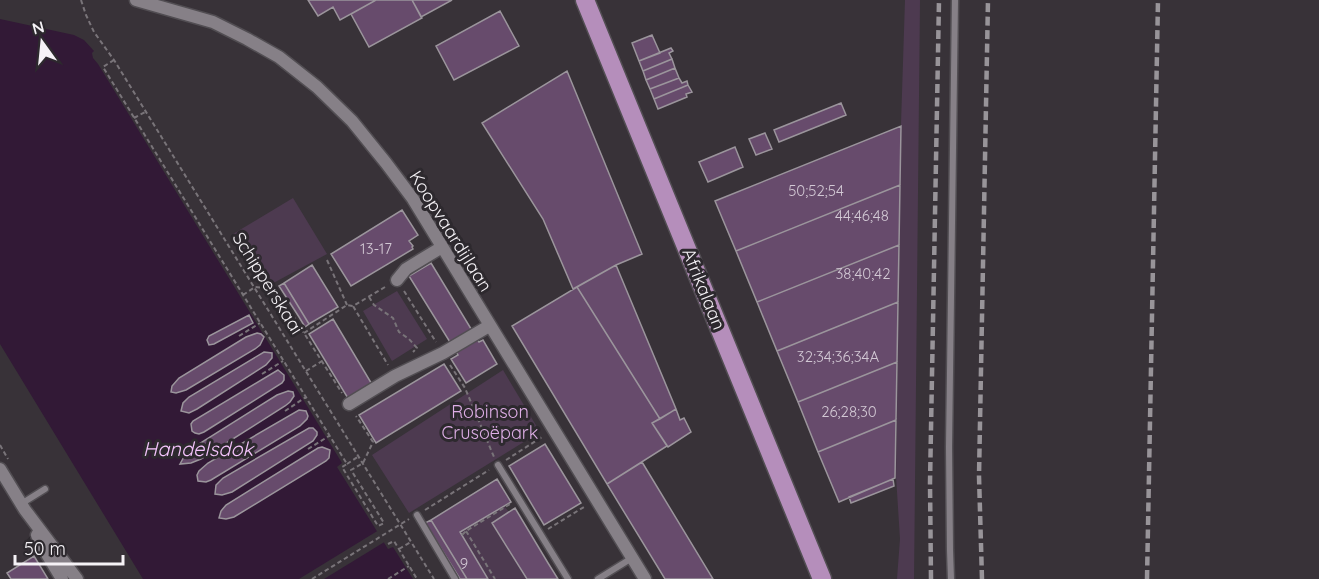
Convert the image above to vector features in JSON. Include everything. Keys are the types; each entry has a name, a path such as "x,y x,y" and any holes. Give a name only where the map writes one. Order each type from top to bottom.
{"main road":[{"name":"Afrikalaan","path":"585,0 822,579"}],"street":[{"name":"Koopvaardijlaan","path":"136,0 213,22 279,57 317,87 352,122 413,199 645,579"},
{"path":"397,280 406,269 442,247"},
{"path":"349,404 395,376 443,353 489,326"},
{"path":"0,469 62,579"},
{"path":"23,507 77,579"}],"lane":[{"path":"951,579 949,447 955,0"},
{"path":"498,465 568,579"},
{"path":"23,507 45,489"},
{"path":"417,515 455,579"},
{"path":"598,579 632,558"}],"path":[{"name":"Schipperskaai","path":"81,0 94,32 146,111 434,579"},
{"path":"114,60 103,67 347,464"},
{"path":"134,118 146,111"},
{"path":"327,260 347,305"},
{"path":"304,333 347,305 353,306 397,280 465,388 498,465"},
{"path":"243,295 255,287 276,289 373,442 363,463 351,470 384,523 378,526 342,467 359,456"},
{"path":"369,297 374,305 393,318 399,332 417,348 411,353 418,365"},
{"path":"353,306 395,376"},
{"path":"239,336 260,323"},
{"path":"262,374 283,361"},
{"path":"306,371 322,361"},
{"path":"285,411 306,398"},
{"path":"312,579 555,430"},
{"path":"308,449 329,436"},
{"path":"462,536 466,531 519,499"},
{"path":"541,534 596,500"},
{"path":"466,531 495,579"},
{"path":"388,544 394,541 417,579"},
{"path":"399,549 411,542"},
{"path":"388,579 409,566"}],"green space":[{"path":"905,0 920,0 914,579 897,579 900,539 896,476"},
{"path":"293,198 327,254 266,287 233,234"},
{"path":"397,291 427,339 392,361 363,311"},
{"name":"Robinson Crusoëpark","path":"503,370 540,432 409,513 372,455"},
{"path":"504,506 509,512 492,523 527,579 488,579 460,532"}],"water":[{"name":"Handelsdok","path":"0,19 74,35 84,40 94,51 93,58 342,463 337,467 388,549 393,547 413,579 143,579 0,344"}],"pier":[{"path":"379,530 386,541 324,579 299,579"}],"building":[{"path":"308,0 376,0 340,20 333,7 318,16"},
{"path":"376,0 412,0 422,18 369,47 351,14"},
{"path":"412,0 452,0 421,17"},
{"path":"500,11 519,46 454,80 436,46"},
{"path":"652,35 660,53 639,61 632,43"},
{"path":"671,48 673,51 669,53 672,59 643,71 639,61"},
{"path":"672,59 675,68 646,80 643,71"},
{"path":"675,68 679,78 650,89 646,80"},
{"path":"567,71 642,254 616,265 573,289 543,219 482,123"},
{"path":"679,78 682,83 687,81 688,85 654,99 650,89"},
{"path":"688,85 692,92 686,94 687,97 658,109 654,99"},
{"path":"841,103 846,115 779,142 774,130"},
{"path":"901,126 900,185 736,251 715,201"},
{"path":"765,133 772,149 756,155 749,139"},
{"path":"735,147 743,167 708,182 699,162"},
{"path":"900,185 899,245 757,302 736,251"},
{"path":"402,210 418,235 409,241 413,249 351,286 331,254"},
{"path":"899,245 898,302 777,351 757,302"},
{"path":"431,263 479,342 483,340 497,364 466,383 451,359 458,355 409,276"},
{"path":"312,265 338,307 309,324 284,283"},
{"path":"616,265 676,409 660,419 577,287"},
{"path":"284,283 309,324 305,327 279,286"},
{"path":"577,287 660,419 652,423 667,446 607,484 512,326"},
{"path":"898,302 897,362 798,402 777,351"},
{"path":"249,315 253,323 209,345 207,340 209,336"},
{"path":"333,319 373,386 349,400 309,334"},
{"path":"257,333 264,337 255,349 186,390 171,392 172,386 179,378 246,337"},
{"path":"264,352 272,353 272,358 266,365 197,409 189,413 181,411 183,403 189,397"},
{"path":"897,362 896,420 818,452 798,402"},
{"path":"444,364 461,391 376,443 359,415"},
{"path":"278,370 284,375 282,383 204,432 199,434 192,431 193,421"},
{"path":"288,391 293,392 294,396 285,406 201,459 180,464 185,455 194,447 277,395"},
{"path":"676,409 680,420 684,418 691,432 668,447 652,423"},
{"path":"299,410 306,411 308,416 300,426 211,480 198,481 199,471 208,463"},
{"path":"896,420 895,478 839,502 818,452"},
{"path":"309,428 317,432 313,441 232,492 222,495 215,494 216,485 223,478"},
{"path":"545,444 581,503 544,525 509,466"},
{"path":"322,447 330,450 326,461 234,517 219,518 226,505"},
{"path":"642,462 713,579 665,579 607,484"},
{"path":"497,479 511,502 460,532 488,579 467,579 431,520"},
{"path":"893,479 894,486 851,503 849,497"},
{"path":"515,508 558,579 527,579 492,523"},
{"path":"431,520 467,579 460,579 425,523"},
{"path":"34,556 48,579 11,579 7,573"}],"railway":[{"path":"931,579 930,483 939,0"},
{"path":"982,579 979,476 988,0"},
{"path":"1147,579 1158,0"}]}
